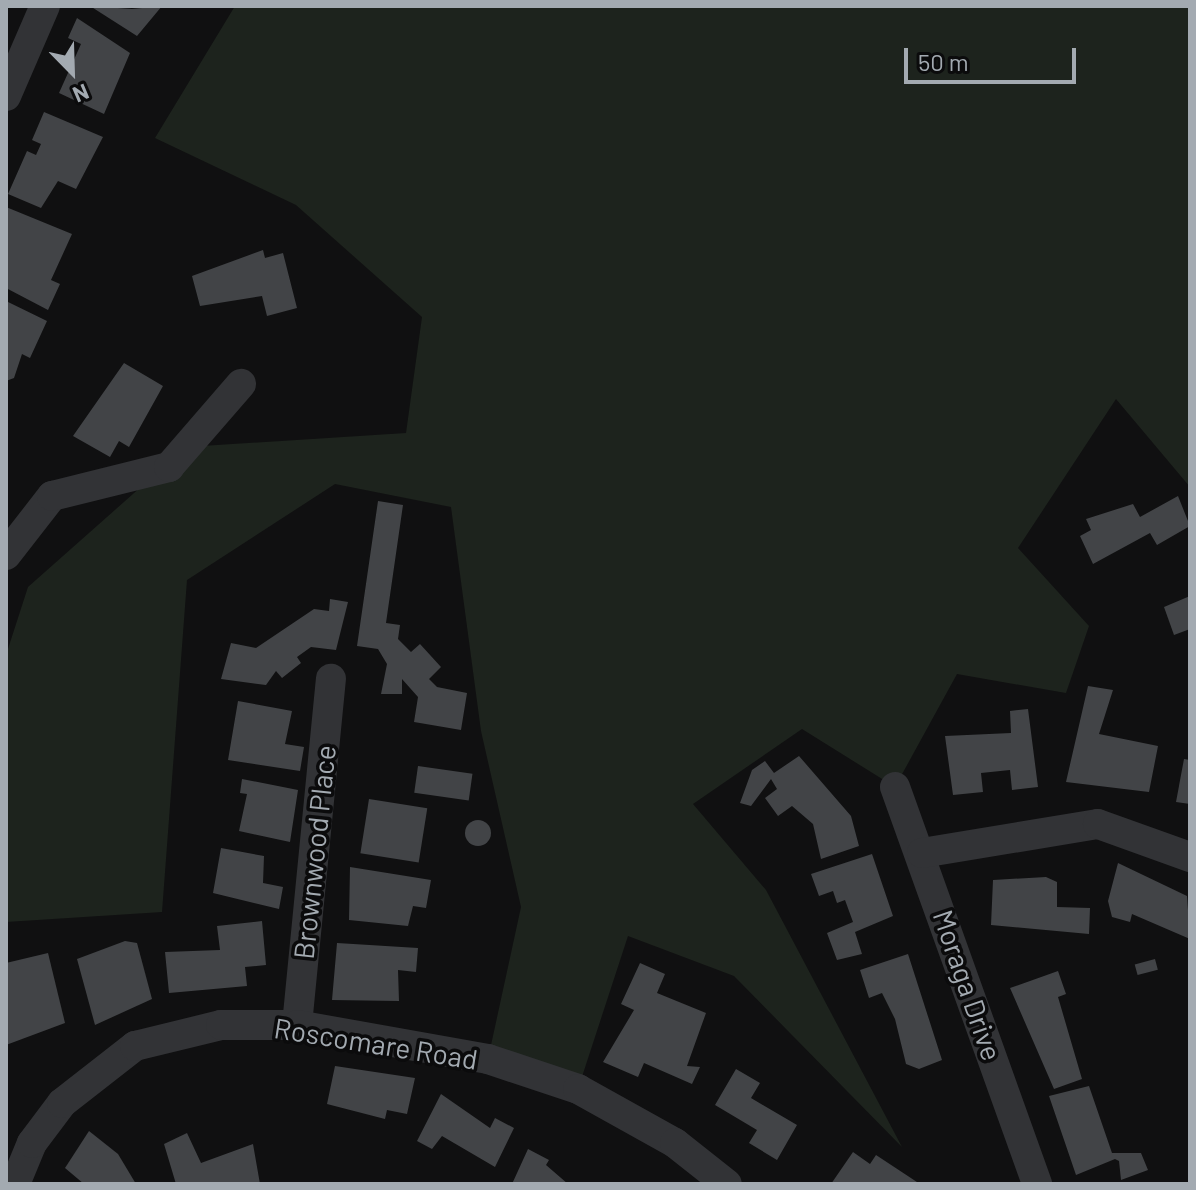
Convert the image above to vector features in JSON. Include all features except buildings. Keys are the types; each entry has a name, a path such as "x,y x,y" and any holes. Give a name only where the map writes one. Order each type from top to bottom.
{"street":[{"path":"6,96 45,6"},
{"path":"6,555 52,496 169,467 241,384"},
{"name":"Brownwood Place","path":"297,1025 331,679"},
{"name":"Moraga Drive","path":"895,787 922,853 1037,1184"},
{"path":"922,853 1098,824 1190,857"},
{"name":"Roscomare Road","path":"15,1184 32,1143 62,1103 135,1046 221,1025 297,1025 488,1059 578,1089 675,1143 727,1184"}],"shaded area":[{"path":"235,6 1190,6 1190,487 1116,399 1018,548 1089,626 1066,693 957,674 895,787 802,729 693,804 766,890 902,1147 734,976 628,936 578,1089 488,1059 521,907 481,731 451,507 335,484 187,580 162,912 6,922 6,655 28,587 186,447 406,433 422,317 296,205 155,138"}]}
